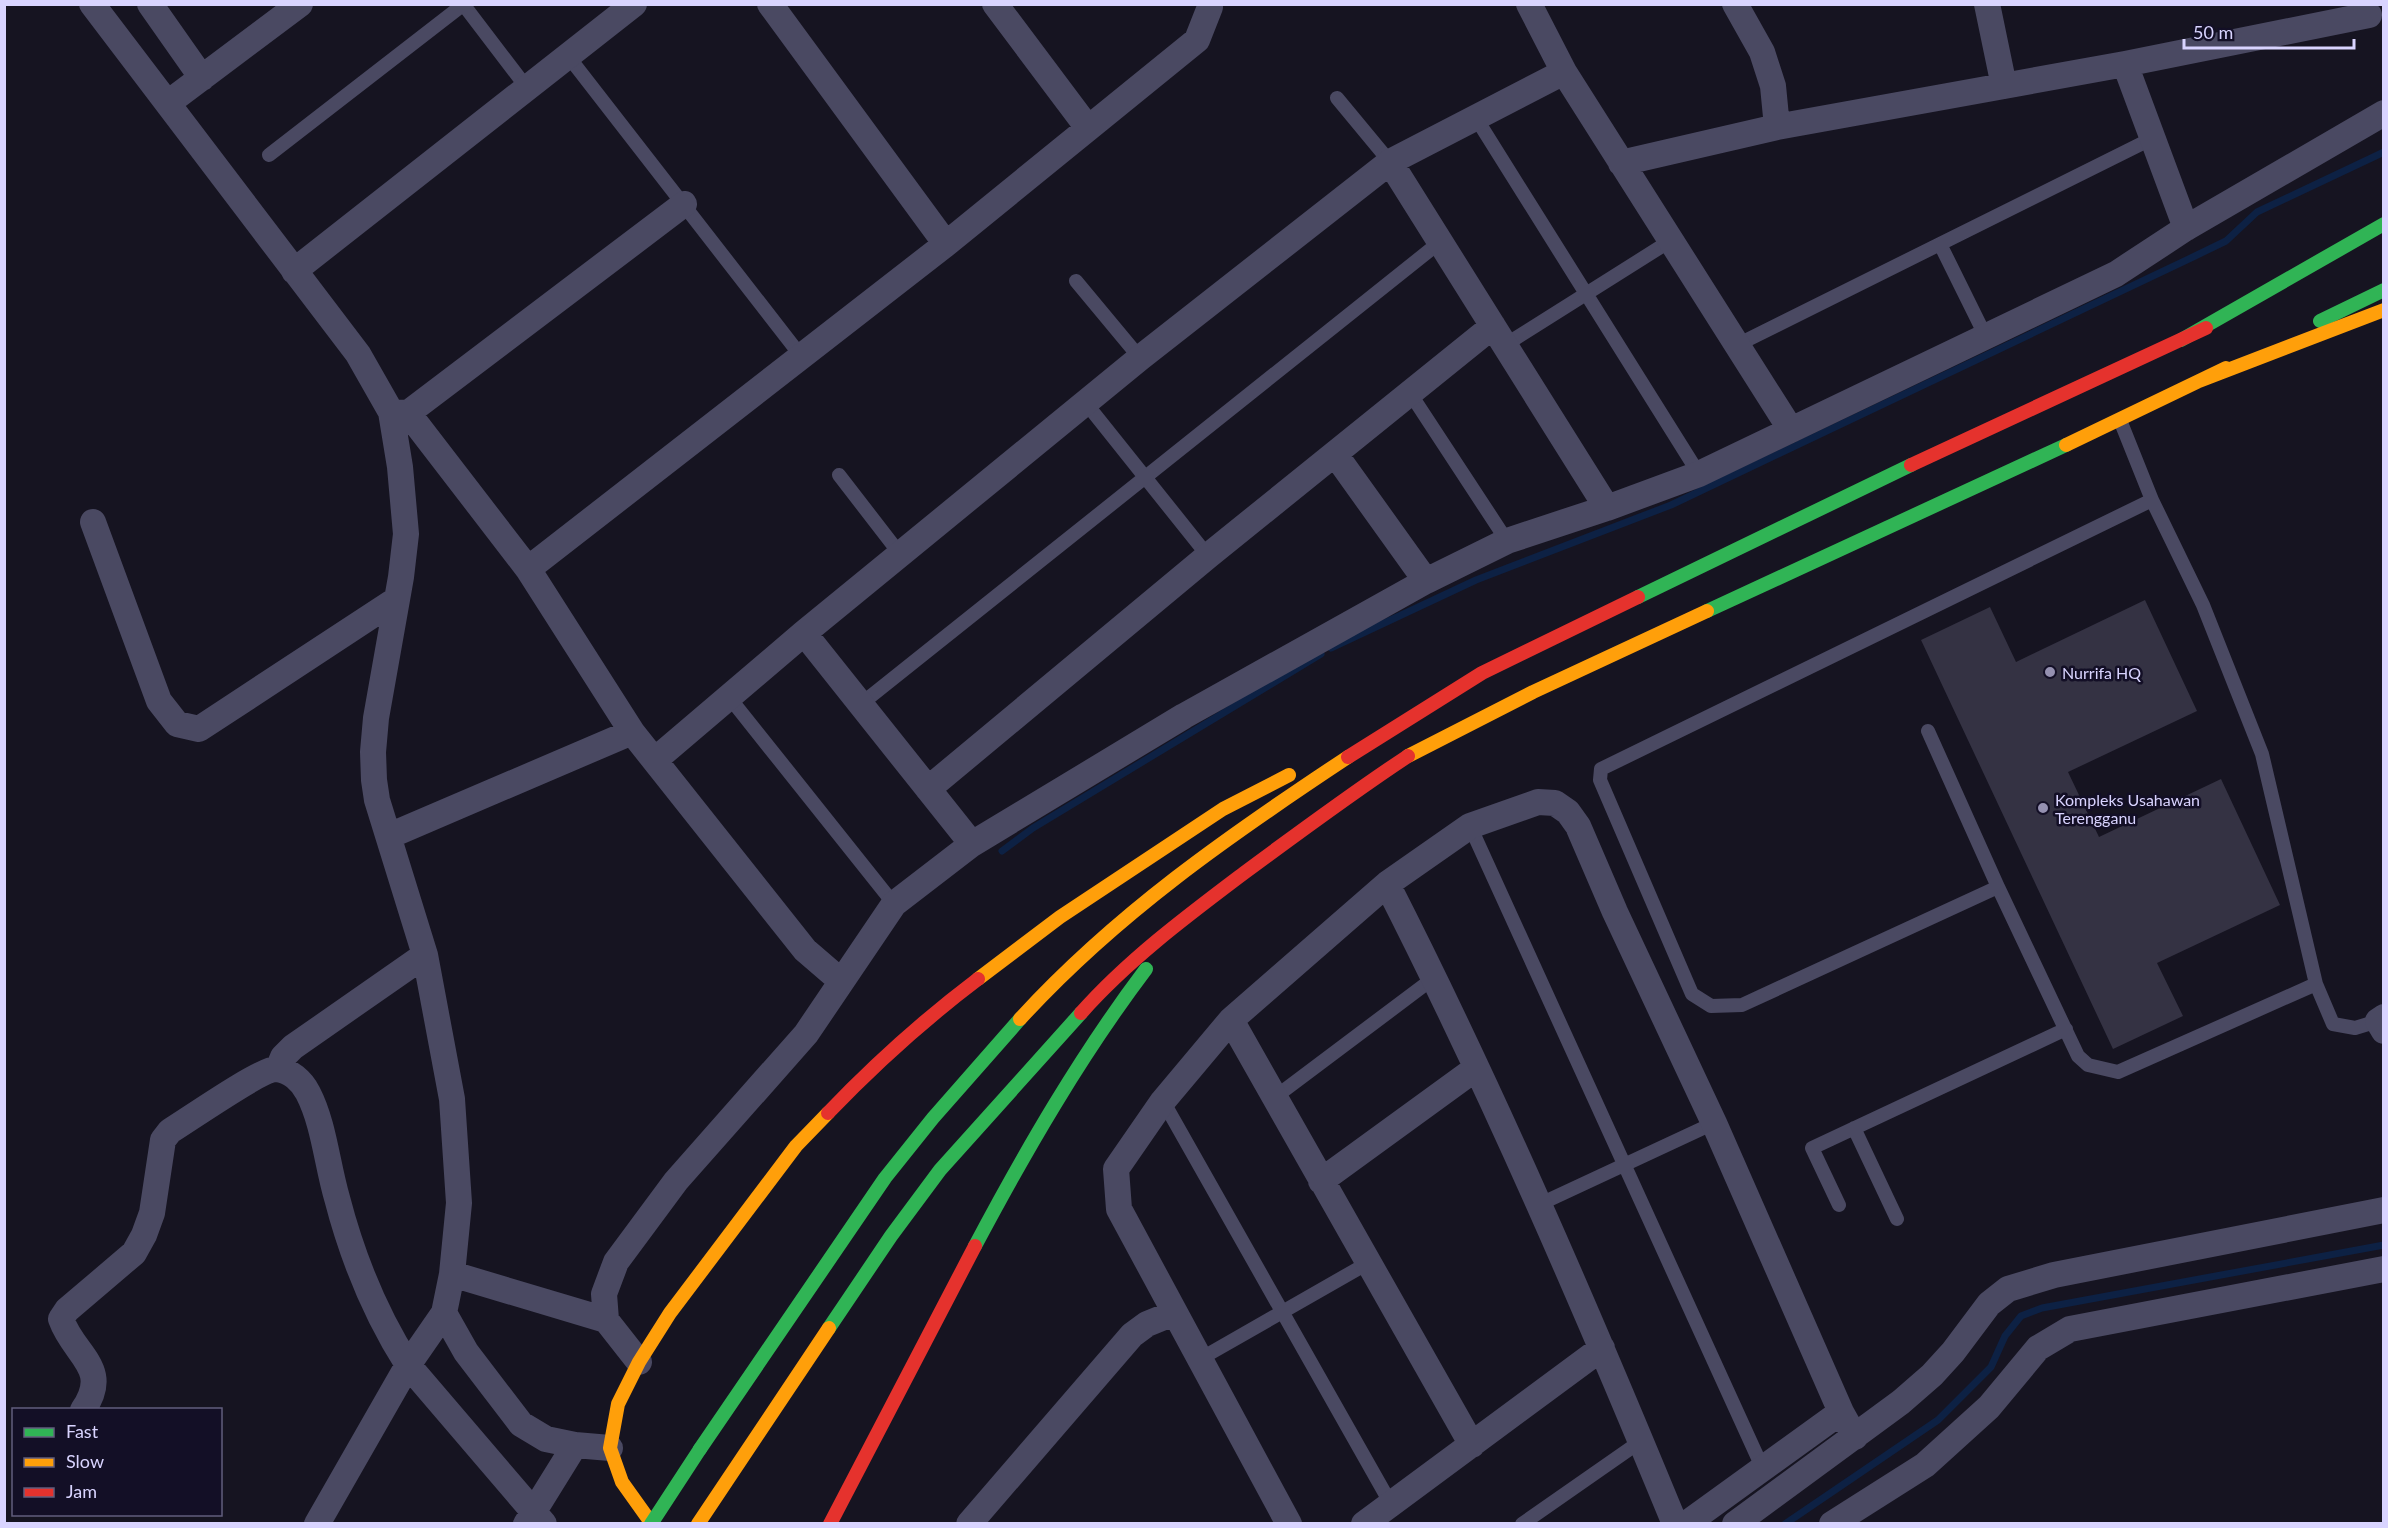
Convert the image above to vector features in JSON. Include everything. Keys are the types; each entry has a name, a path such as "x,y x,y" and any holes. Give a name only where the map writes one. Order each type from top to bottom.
{"main road":[{"path":"2181,340 2384,224"},
{"path":"1325,756 1458,686 1887,477 2351,259"},
{"path":"698,1524 891,1236 940,1170 1095,997 1183,919 1351,794 1418,750 1533,692 2120,420 2384,290"},
{"path":"2199,381 2384,310"},
{"path":"1305,766 1223,809 1060,917 941,1007 854,1086 796,1146 670,1313 639,1362 618,1404 610,1448 622,1482 652,1524 700,1449 906,1150 1050,986 1138,905 1233,835 1406,718 1458,686"},
{"path":"830,1524 1021,1159 1122,1002 1183,919"}],"street":[{"path":"92,4 400,412 528,569 632,732 805,950 841,981"},
{"path":"150,4 202,78"},
{"path":"168,103 300,4"},
{"path":"294,271 634,4"},
{"path":"770,4 945,244"},
{"path":"995,4 1088,128"},
{"path":"528,569 945,244 1197,40 1210,7 1209,4"},
{"path":"1529,4 1564,72 1791,430"},
{"path":"1735,4 1762,52 1773,86 1777,127"},
{"path":"1987,4 2004,86"},
{"path":"1621,163 1777,127 2125,64 2369,15"},
{"path":"2125,64 2186,228"},
{"path":"655,760 804,633 1085,402 1390,162 1564,72"},
{"path":"639,1362 606,1320 604,1294 616,1262 676,1181 806,1034 894,904 972,844 1184,716 1425,581 1507,542 1699,474 2116,274 2186,228 2384,113"},
{"path":"1390,162 1607,508"},
{"path":"400,412 684,204"},
{"path":"928,789 1208,556 1410,393 1499,336"},
{"path":"317,1524 411,1361 439,1320 452,1274 459,1203 452,1099 425,955 388,836 374,780 373,752 376,718 406,534 400,467 400,412"},
{"path":"1335,454 1425,581"},
{"path":"93,522 159,701 177,724 200,729 397,598"},
{"path":"804,633 972,844"},
{"path":"388,836 632,732"},
{"path":"1289,1524 1119,1209 1116,1169 1163,1101 1231,1020 1387,884 1470,826 1538,802 1555,803 1568,812 1578,826 1615,912 1714,1123 1841,1412 1855,1437"},
{"path":"1387,884 1435,977 1538,1205 1602,1348 1675,1524"},
{"path":"278,1069 283,1057 293,1047 425,955"},
{"path":"1231,1020 1472,1444"},
{"path":"84,1408 95,1386 94,1373 64,1328 61,1319 67,1310 134,1253 144,1235 152,1212 163,1140 170,1131 270,1070 278,1069 296,1077 307,1091 315,1111 348,1235 388,1333 534,1520 575,1445"},
{"path":"1322,1181 1475,1069"},
{"path":"1735,1524 1855,1437 1932,1375 1953,1352 1989,1304 2008,1289 2054,1275 2384,1210"},
{"path":"1832,1524 1925,1465 1989,1407 2038,1348 2070,1329 2384,1269"},
{"path":"452,1274 606,1320"},
{"path":"969,1524 1132,1335 1147,1324 1174,1313"},
{"path":"439,1320 521,1424 546,1438 575,1445 610,1448"},
{"path":"1364,1524 1602,1348"},
{"path":"1686,1524 1841,1412"}],"lane":[{"path":"269,155 463,5 527,88"},
{"path":"568,56 801,356"},
{"path":"1337,98 1390,162"},
{"path":"1476,118 1699,474"},
{"path":"1737,345 2153,138"},
{"path":"1499,336 1586,294 1670,241"},
{"path":"861,704 1440,242"},
{"path":"1940,244 1985,335"},
{"path":"1076,281 1140,358"},
{"path":"1410,393 1507,542"},
{"path":"1085,402 1208,556"},
{"path":"2120,420 2152,500 2204,605 2262,754 2316,984 2333,1024 2355,1028 2382,1023"},
{"path":"839,475 900,554"},
{"path":"1998,887 1742,1005 1711,1006 1692,994 1600,780 1601,769 2152,500"},
{"path":"729,697 894,904"},
{"path":"1928,732 2078,1056 2088,1065 2118,1072 2316,984"},
{"path":"1470,826 1762,1469"},
{"path":"1274,1098 1435,977"},
{"path":"1839,1205 1812,1148 2066,1029"},
{"path":"1163,1101 1391,1504"},
{"path":"1538,1205 1714,1123"},
{"path":"1854,1128 1897,1219"},
{"path":"1200,1359 1368,1263"},
{"path":"1522,1524 1641,1441"}],"building":[{"name":"Kompleks Usahawan Terengganu","path":"2145,600 2197,711 2068,772 2099,837 2221,779 2280,905 2157,963 2183,1016 2113,1049 1921,640 1990,607 2016,662"}],"waterway":[{"path":"1331,648 1476,580 1671,505 2226,241 2257,212 2384,152"},
{"path":"1002,851 1033,828 1321,654"},
{"path":"1785,1524 1938,1420 1991,1367 2005,1336 2021,1316 2042,1308 2384,1245"}],"traffic: fast":[{"path":"2181,340 2384,224"},
{"path":"2320,321 2384,290"},
{"path":"1707,611 2066,445"},
{"path":"1638,597 1911,465"},
{"path":"975,1246 1055,1104 1099,1035 1146,969"},
{"path":"829,1328 891,1236 940,1170 1081,1013"},
{"path":"700,1449 885,1178 933,1118 1020,1019"},
{"path":"651,1524 700,1449"}],"traffic: slow":[{"path":"2199,381 2384,310"},
{"path":"2066,445 2226,368"},
{"path":"1408,756 1533,692 1707,611"},
{"path":"1020,1019 1095,945 1176,878 1260,816 1348,757"},
{"path":"978,979 1060,917 1223,809 1289,775"},
{"path":"652,1524 622,1482 610,1448 618,1404 639,1362 670,1313 796,1146 828,1113"},
{"path":"698,1524 829,1328"}],"traffic: jam":[{"path":"1911,465 2206,328"},
{"path":"1348,757 1482,673 1638,597"},
{"path":"1081,1013 1118,975 1180,922 1305,828 1408,756"},
{"path":"828,1113 901,1043 978,979"},
{"path":"830,1524 975,1246"}],"place":[{"name":"Nurrifa HQ","path":"2050,672"},
{"name":"Kompleks Usahawan Terengganu","path":"2043,808"}]}
